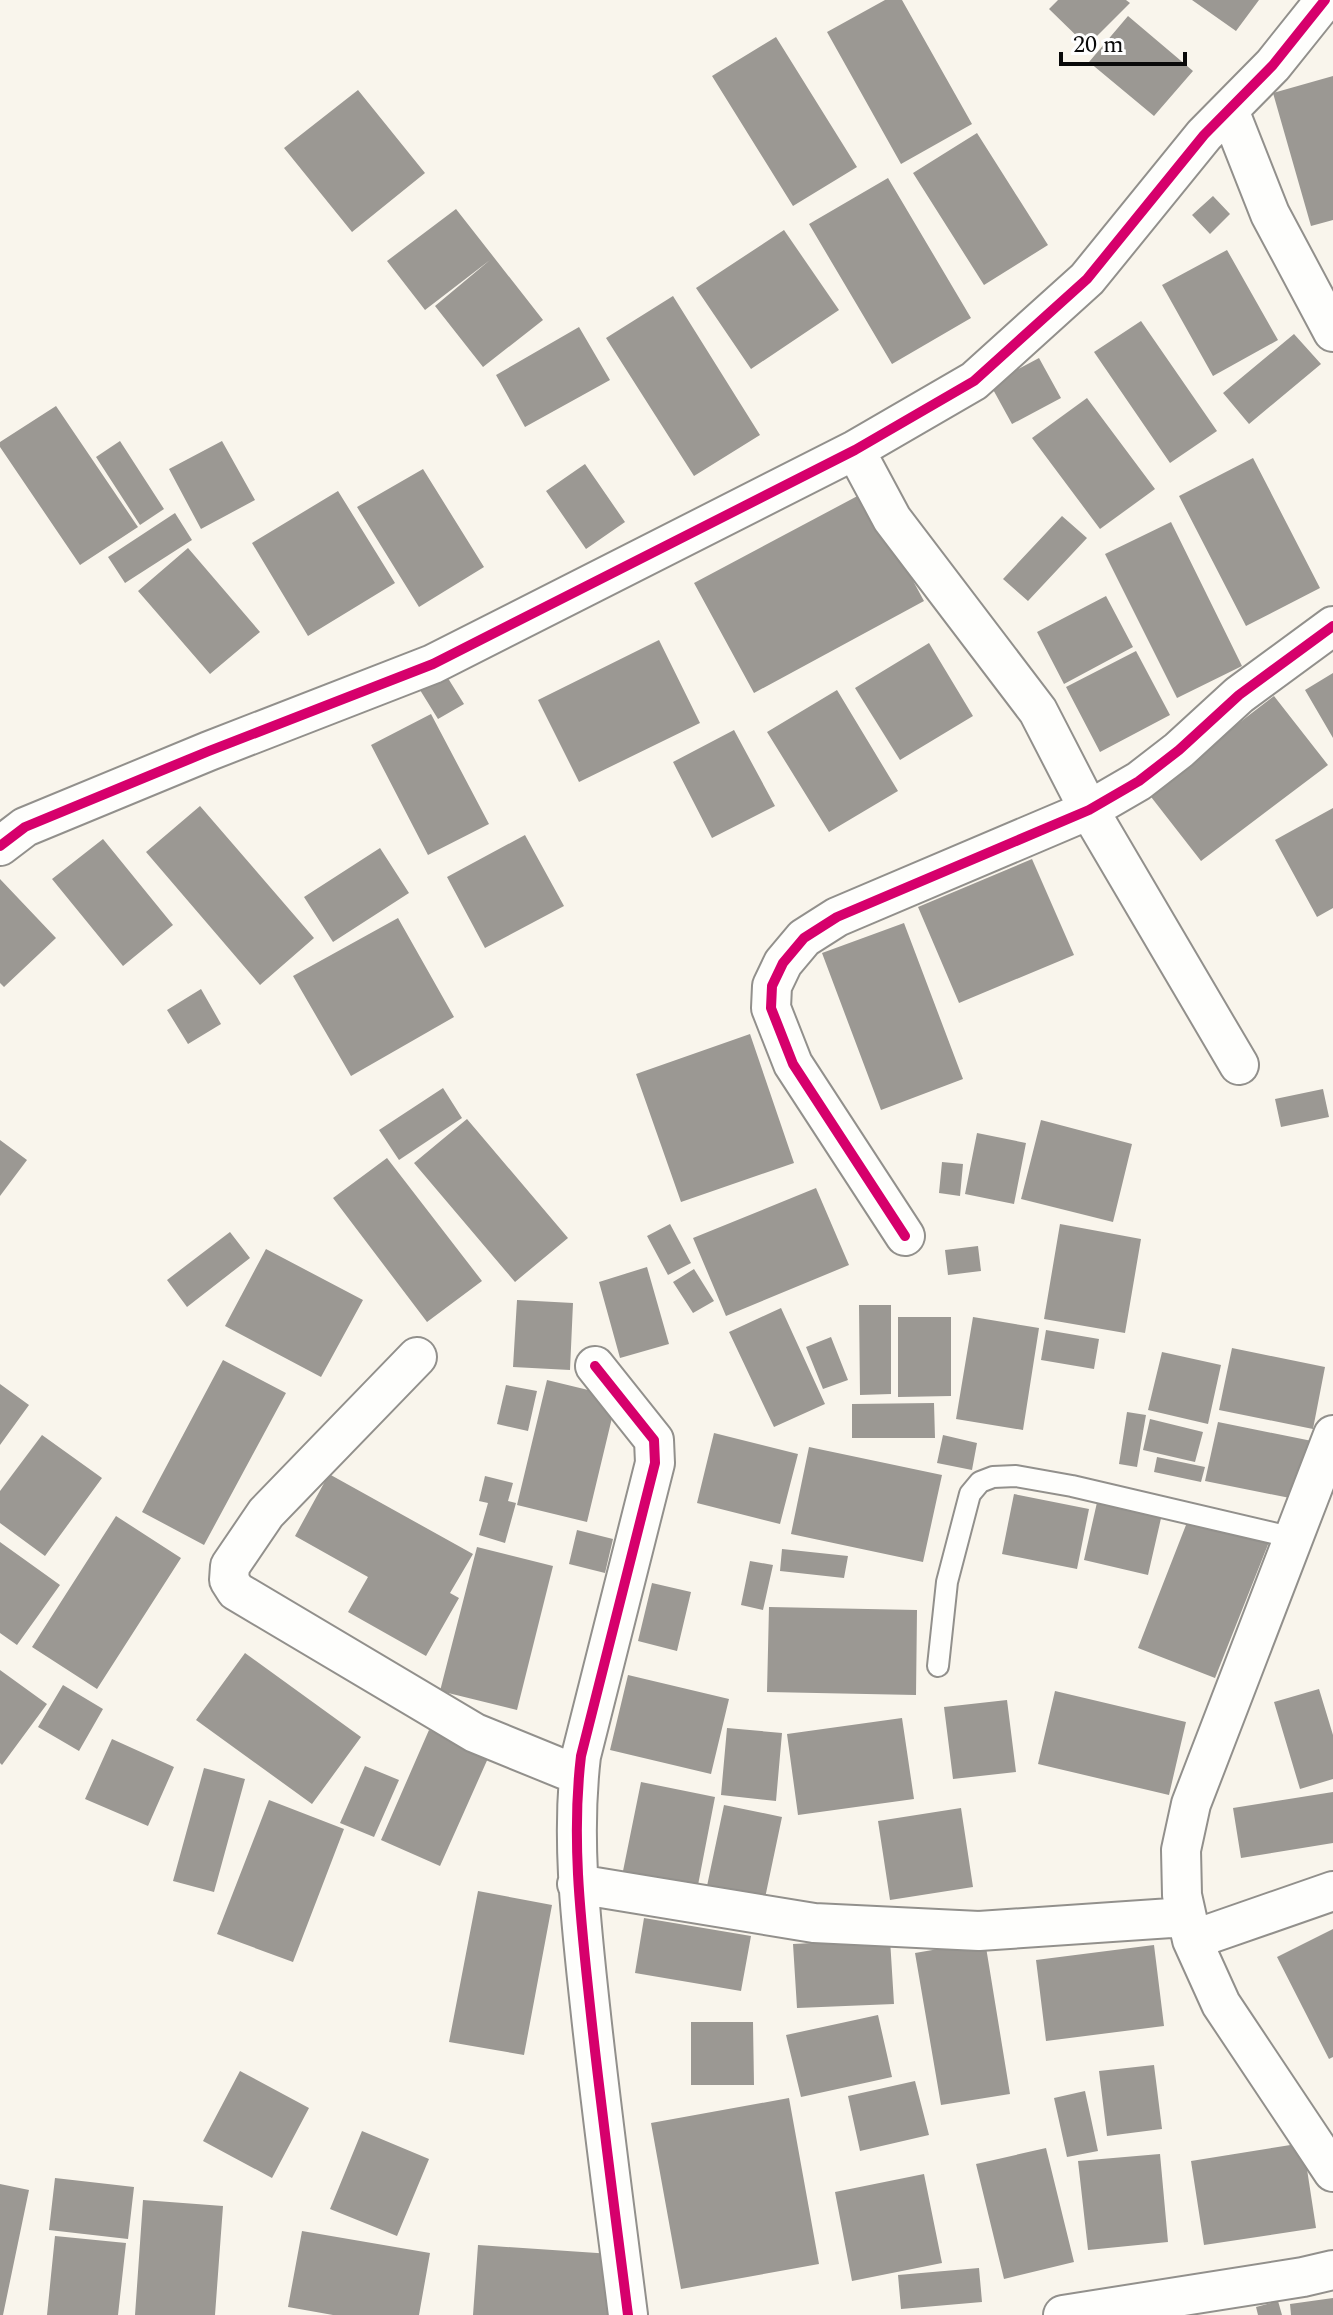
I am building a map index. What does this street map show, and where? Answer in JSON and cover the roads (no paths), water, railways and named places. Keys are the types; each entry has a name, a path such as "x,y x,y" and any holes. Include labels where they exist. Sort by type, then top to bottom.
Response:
{"street":[{"path":"0,846 25,827 433,664 855,450 974,381 1087,279 1204,135 1273,65 1325,0"},
{"path":"1229,110 1270,214 1333,332"},
{"path":"855,450 892,519 1038,711 1089,810 1239,1065"},
{"path":"905,1236 793,1064 771,1008 772,986 783,963 804,938 837,917 1089,810 1149,773 1239,695 1333,626"},
{"path":"417,1357 266,1513 230,1566 229,1580 236,1591 475,1733 578,1775"},
{"path":"595,1366 654,1440 655,1463 581,1756 576,1799 577,1884 601,2112 628,2315"},
{"path":"1333,1435 1191,1804 1181,1850 1182,1895 1189,1929 1221,2004 1333,2172"},
{"path":"577,1884 814,1923 979,1931 1189,1929 1333,1891"},
{"path":"1063,2315 1333,2270"}],"lane":[{"path":"938,1666 947,1582 970,1494 980,1482 993,1477 1016,1476 1072,1486 1294,1538"}]}
